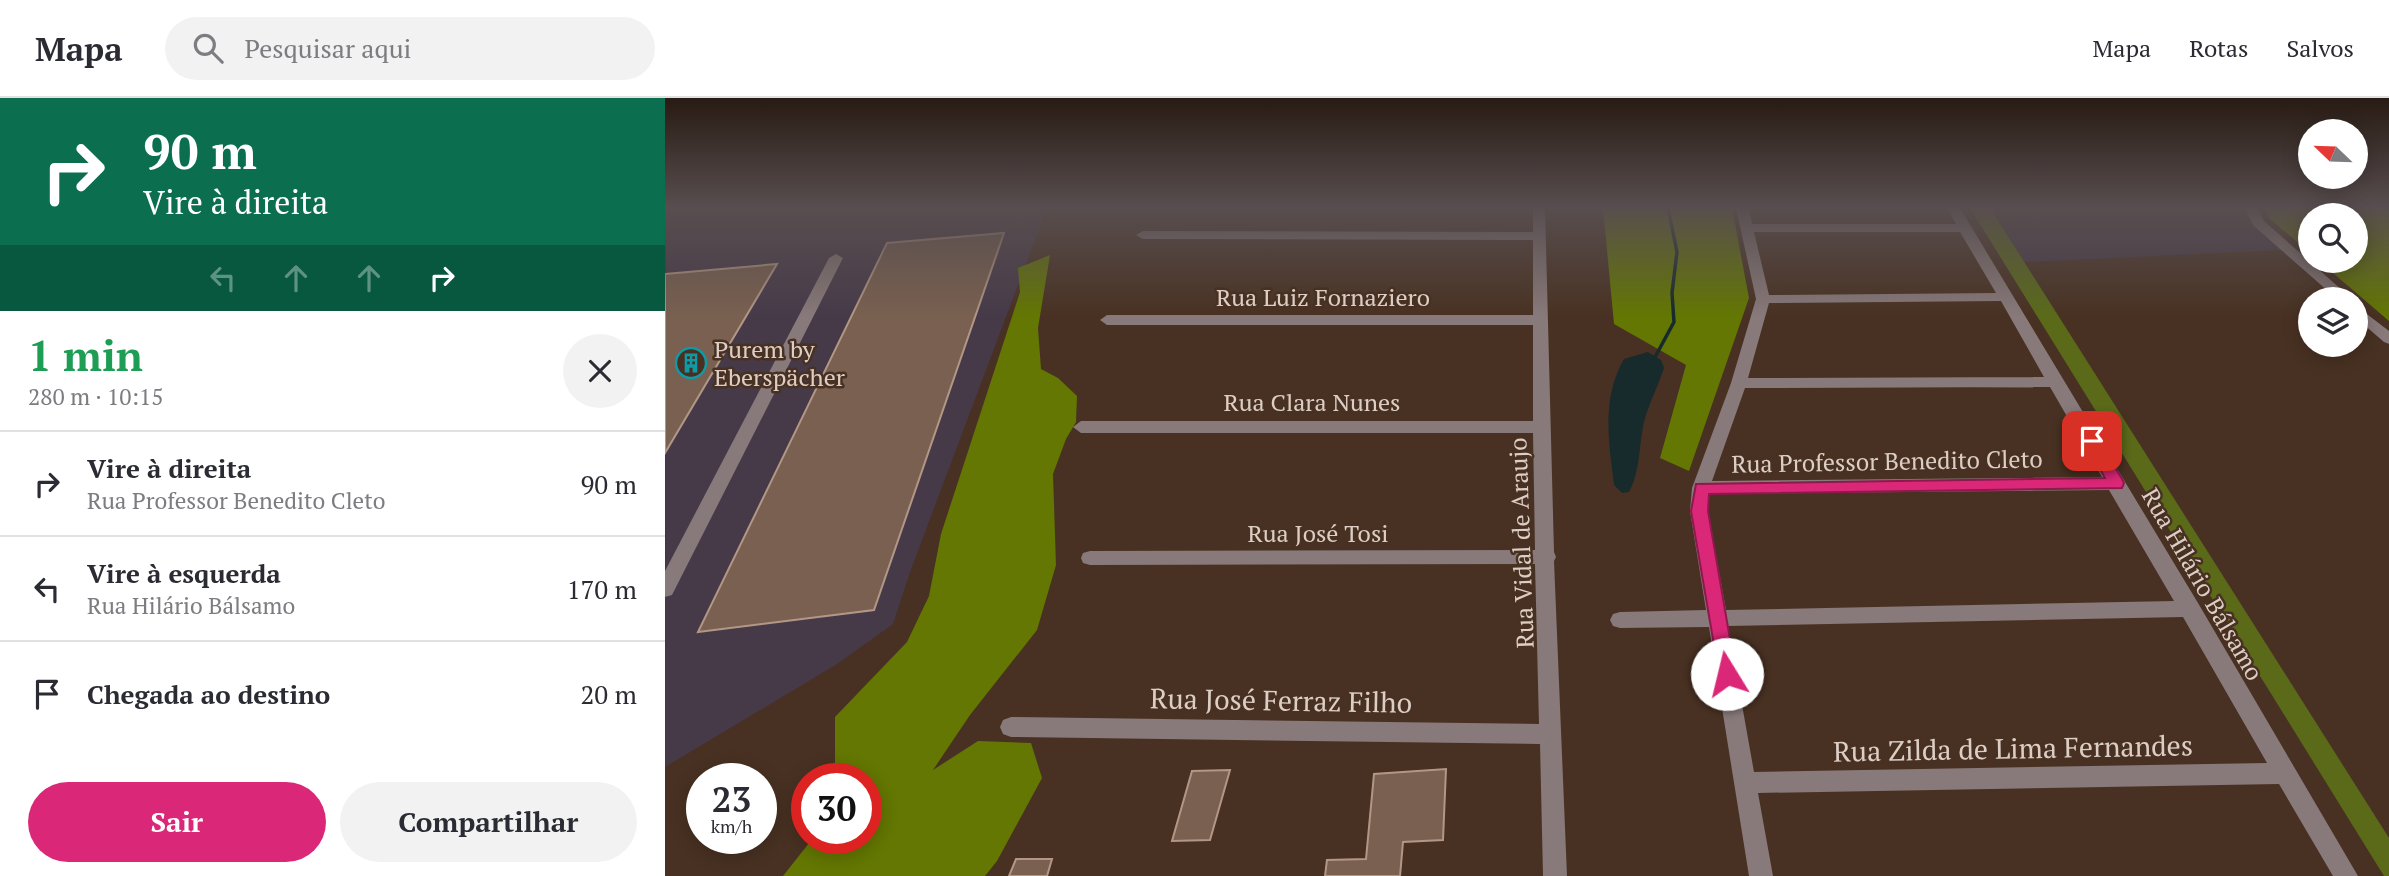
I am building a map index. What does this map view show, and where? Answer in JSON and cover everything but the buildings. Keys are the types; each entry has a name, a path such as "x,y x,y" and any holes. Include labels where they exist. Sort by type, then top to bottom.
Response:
{"street":[{"name":"Rua Vidal de Araujo","path":"1539,244 1555,876"},
{"path":"1751,244 1763,299 1739,383 1701,488 1699,511 1761,876"},
{"name":"Rua Hilário Bálsamo","path":"1974,244 2346,876"},
{"path":"2283,244 2331,287"},
{"path":"665,589 836,258"},
{"path":"1763,299 2006,297"},
{"name":"Rua Luiz Fornaziero","path":"1107,320 1539,320"},
{"path":"2368,320 2389,338"},
{"path":"1739,383 2057,382"},
{"name":"Rua Clara Nunes","path":"1081,427 1542,427"},
{"name":"Rua Professor Benedito Cleto","path":"1701,488 2116,483"},
{"name":"Rua José Tosi","path":"1090,558 1547,557"},
{"path":"1620,620 2191,609"},
{"name":"Rua José Ferraz Filho","path":"1011,727 1551,734"},
{"name":"Rua Zilda de Lima Fernandes","path":"1744,783 2283,773"}],"shaded area":[{"path":"666,244 1033,244 893,624 837,664 665,767"},
{"path":"2013,244 2278,244 2284,250 2024,262"}],"green space":[{"path":"1606,244 1739,244 1749,298 1689,471 1660,458 1686,365 1614,324"},
{"path":"1993,244 2013,244 2389,838 2389,876 2384,876"},
{"path":"2368,244 2389,244 2389,321 2368,303 2368,287 2349,287 2333,273 2368,273"},
{"path":"1050,255 1038,328 1041,369 1058,378 1077,396 1076,422 1066,439 1053,474 1056,565 1037,630 970,715 933,770 978,741 1031,743 1042,778 997,861 985,876 783,876 800,854 882,854 882,763 835,763 835,717 907,642 929,596 941,534 1020,292 1018,268"}],"water":[{"path":"1648,352 1661,360 1664,368 1646,415 1633,483 1629,492 1622,493 1614,485 1609,405 1612,389 1624,359"}],"waterway":[{"path":"1654,359 1674,322 1672,293 1677,252 1675,244"}],"place":[{"name":"Purem by Eberspächer","path":"691,363"}],"route":[{"path":"1727,674 1699,511 1701,488 2116,483 2092,441"}]}
